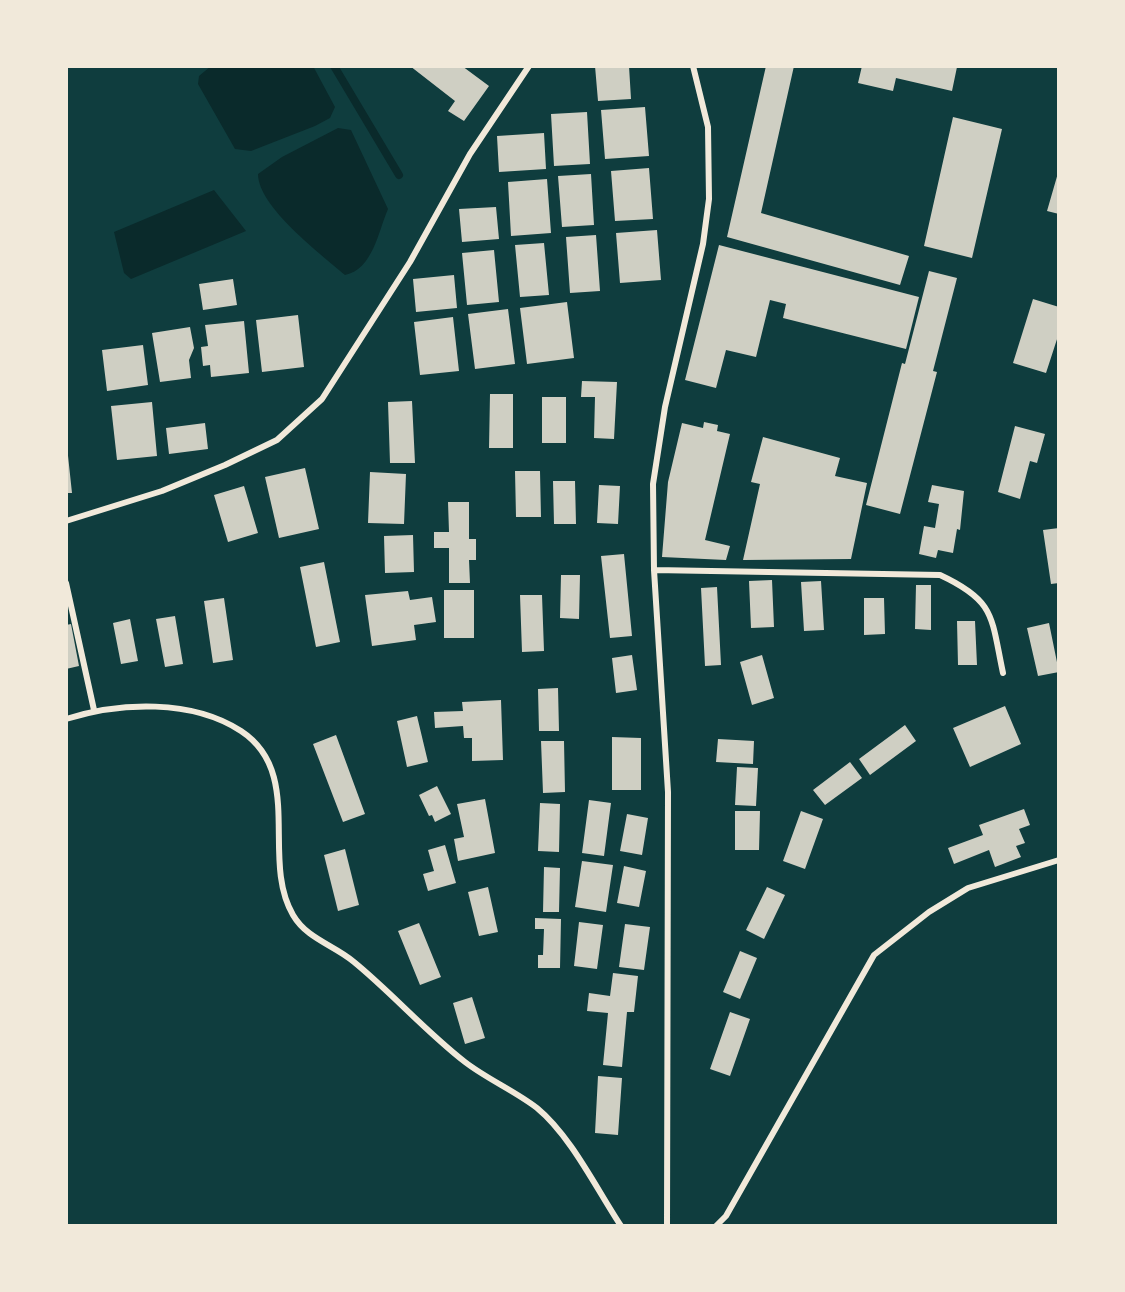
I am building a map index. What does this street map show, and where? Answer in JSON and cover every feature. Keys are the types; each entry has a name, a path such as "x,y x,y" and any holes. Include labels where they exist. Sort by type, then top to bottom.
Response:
{"street":[{"path":"66,521 162,491 225,465 277,440 322,399 410,262 470,154 529,66"},
{"path":"667,1226 668,792 654,570 653,484 665,407 703,244 709,199 708,128 693,66"},
{"path":"654,570 940,574 969,588 990,612 1003,673"},
{"path":"66,584 94,710"},
{"path":"66,719 94,710 155,707 206,714 241,731 264,749 279,805 281,888 294,916 318,941 351,960 464,1062 538,1109 568,1143 621,1226"},
{"path":"716,1226 726,1216 874,955 928,912 968,888 1059,860"}],"water":[{"path":"211,66 313,66 335,107 330,118 315,126 251,151 235,149 198,84 199,76"},
{"path":"338,128 351,130 388,209 368,258 354,271 345,275 307,243 279,215 268,201 258,174 282,157"},
{"path":"214,190 246,231 131,279 124,273 114,232"}],"building":[{"path":"410,66 462,66 489,86 464,121 448,111 455,101"},
{"path":"595,66 629,66 631,99 598,101"},
{"path":"766,66 794,66 761,213 909,256 900,285 727,237"},
{"path":"862,66 957,67 952,91 896,78 893,91 858,83"},
{"path":"645,107 649,156 605,159 601,110"},
{"path":"587,112 590,164 554,166 551,114"},
{"path":"953,117 1002,129 972,258 924,246"},
{"path":"544,133 546,169 499,172 497,136"},
{"path":"649,168 653,219 615,221 611,171"},
{"path":"1059,173 1059,214 1047,211"},
{"path":"591,174 594,225 562,227 558,176"},
{"path":"547,179 551,233 511,236 508,182"},
{"path":"496,207 499,239 462,242 459,209"},
{"path":"657,230 661,280 620,283 616,233"},
{"path":"596,235 600,291 570,293 566,237"},
{"path":"544,243 549,295 520,297 515,245"},
{"path":"719,245 919,297 906,349 783,318 786,304 770,300 756,357 726,350 716,388 685,380"},
{"path":"494,250 499,302 467,305 462,253"},
{"path":"929,271 957,278 933,371 937,372 900,514 866,505 902,363 905,364"},
{"path":"454,275 457,308 416,312 413,279"},
{"path":"233,279 237,305 203,310 199,284"},
{"path":"1033,299 1059,307 1059,333 1046,373 1013,363"},
{"path":"567,302 574,358 527,364 520,308"},
{"path":"508,309 515,364 475,369 468,314"},
{"path":"298,315 304,367 262,372 256,320"},
{"path":"453,317 459,371 420,375 414,322"},
{"path":"244,321 249,373 211,377 210,365 203,366 201,347 208,346 205,325"},
{"path":"190,327 194,348 189,360 191,378 160,382 152,333"},
{"path":"143,345 148,385 107,391 102,350"},
{"path":"582,381 617,382 614,439 594,438 595,397 581,397"},
{"path":"490,394 513,394 513,448 489,448"},
{"path":"542,397 566,397 566,443 542,443"},
{"path":"412,401 415,463 390,463 388,402"},
{"path":"152,402 157,456 117,460 111,406"},
{"path":"704,422 718,425 717,431 730,434 705,540 730,546 726,560 662,557 668,482 682,423 703,428"},
{"path":"205,423 208,449 169,454 166,428"},
{"path":"1015,426 1045,434 1037,463 1030,461 1020,499 998,492"},
{"path":"66,437 72,493 66,493"},
{"path":"763,437 840,458 835,476 867,483 851,559 743,560 760,484 751,482"},
{"path":"305,468 319,529 279,538 265,477"},
{"path":"515,471 540,471 541,517 516,517"},
{"path":"370,472 406,474 404,524 368,523"},
{"path":"553,481 575,481 576,524 554,524"},
{"path":"599,485 620,486 618,524 597,523"},
{"path":"932,485 964,491 960,530 957,529 953,553 938,550 936,558 919,554 924,526 935,528 939,504 928,502"},
{"path":"244,486 258,533 228,542 214,495"},
{"path":"448,502 469,502 469,539 476,539 476,560 469,560 470,583 449,583 449,548 434,548 434,532 449,532"},
{"path":"1059,528 1059,583 1051,584 1043,530"},
{"path":"413,535 414,572 385,573 384,536"},
{"path":"624,554 632,636 610,638 601,556"},
{"path":"324,562 340,642 316,647 300,567"},
{"path":"561,575 580,575 579,619 560,618"},
{"path":"772,580 774,627 751,628 749,581"},
{"path":"821,581 824,630 804,631 801,582"},
{"path":"916,585 931,585 931,630 915,629"},
{"path":"717,587 721,665 705,666 701,588"},
{"path":"444,590 474,590 474,638 444,638"},
{"path":"408,591 410,600 432,597 436,622 414,625 416,640 372,646 365,595"},
{"path":"520,595 542,595 544,651 522,652"},
{"path":"224,598 233,660 213,663 204,601"},
{"path":"864,598 884,598 885,634 864,635"},
{"path":"175,616 183,664 165,667 156,619"},
{"path":"130,619 138,661 121,664 113,623"},
{"path":"957,621 975,621 977,665 958,665"},
{"path":"1049,623 1059,672 1038,676 1027,628"},
{"path":"71,624 79,666 66,669 66,625"},
{"path":"632,655 637,690 616,693 612,658"},
{"path":"762,655 774,698 752,705 740,662"},
{"path":"558,688 559,731 539,731 538,689"},
{"path":"501,700 503,760 472,761 472,738 464,738 463,726 435,728 434,712 463,711 462,702"},
{"path":"1005,706 1021,744 970,767 953,728"},
{"path":"417,716 428,762 407,767 397,721"},
{"path":"905,725 916,741 870,775 859,759"},
{"path":"336,735 365,814 343,822 313,744"},
{"path":"612,737 641,738 641,790 612,790"},
{"path":"718,739 754,741 753,764 716,762"},
{"path":"541,741 564,741 565,792 543,793"},
{"path":"850,762 862,778 825,805 813,790"},
{"path":"737,767 758,768 756,806 735,805"},
{"path":"437,786 451,814 435,822 432,815 429,816 419,795"},
{"path":"485,799 495,853 458,861 454,839 464,837 457,804"},
{"path":"589,800 611,803 604,856 582,853"},
{"path":"540,803 560,804 559,852 538,851"},
{"path":"1024,809 1030,825 1019,829 1025,843 1016,846 1021,857 995,867 989,850 954,864 948,848 983,835 979,825"},
{"path":"735,811 760,811 759,850 735,850"},
{"path":"801,811 823,819 805,869 783,861"},
{"path":"627,814 648,818 642,855 620,851"},
{"path":"445,845 456,883 428,891 423,874 434,871 428,850"},
{"path":"345,849 359,905 338,911 324,855"},
{"path":"582,861 613,865 606,912 575,907"},
{"path":"624,866 646,871 639,907 617,903"},
{"path":"544,867 560,868 559,912 543,912"},
{"path":"488,887 498,932 479,936 468,892"},
{"path":"767,887 785,895 764,939 746,930"},
{"path":"535,918 561,919 560,968 538,968 538,955 543,955 544,929 535,929"},
{"path":"579,922 603,925 597,969 574,966"},
{"path":"419,923 441,977 420,985 398,931"},
{"path":"625,924 650,927 644,970 619,967"},
{"path":"740,951 757,958 740,999 723,992"},
{"path":"613,973 638,976 634,1012 627,1012 622,1067 603,1065 608,1013 587,1011 589,993 610,996"},
{"path":"472,997 485,1038 465,1044 453,1003"},
{"path":"730,1012 750,1019 730,1076 710,1069"},
{"path":"598,1076 622,1078 618,1135 595,1133"}],"waterway":[{"path":"334,66 399,175"}]}
